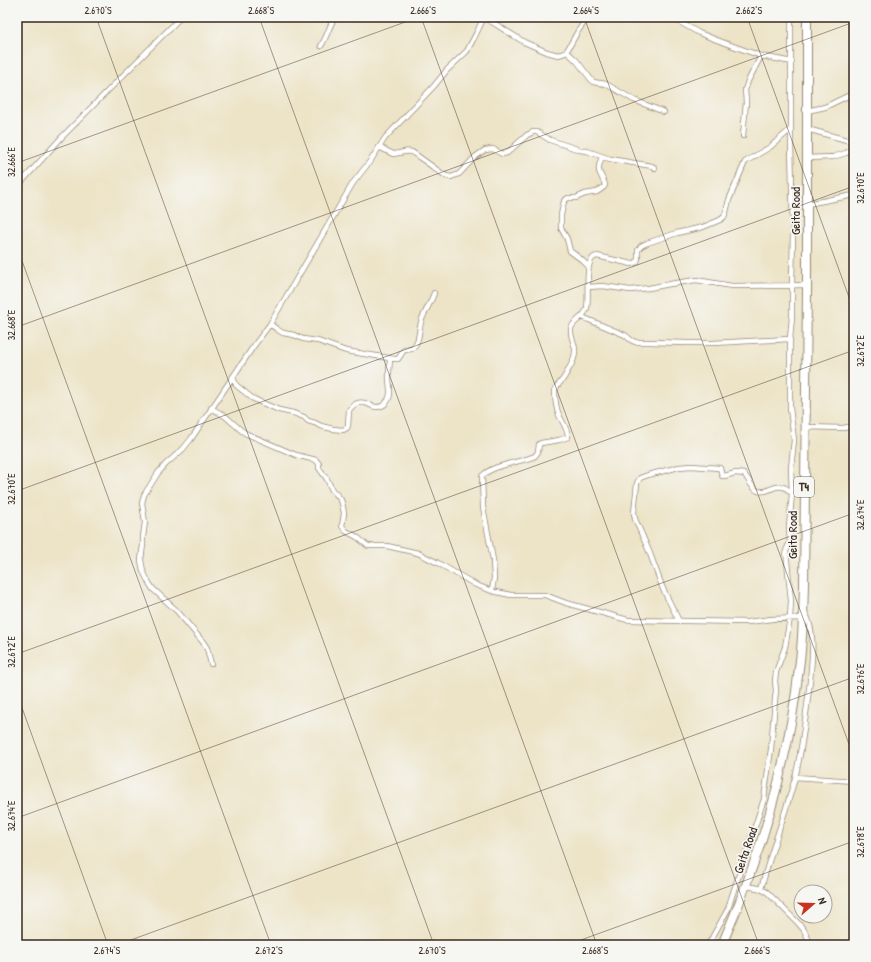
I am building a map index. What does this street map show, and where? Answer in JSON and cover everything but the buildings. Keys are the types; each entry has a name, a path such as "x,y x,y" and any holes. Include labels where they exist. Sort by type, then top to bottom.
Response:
{"highway":[{"name":"Geita Road","path":"722,945 764,834 776,789 795,703 800,666 803,618 807,285 807,17"}],"street":[{"path":"17,187 61,138 181,17"},
{"path":"321,46 335,17"},
{"path":"211,664 203,642 177,612 153,589 143,571 141,560 145,522 142,503 144,495 158,473 186,446 270,324 353,183 369,163 385,138 447,70 467,51 484,17 524,42 540,50 562,55 588,17"},
{"path":"671,17 709,37 761,56 792,62"},
{"path":"708,945 728,909 764,799 771,749 775,700 775,677 785,647 790,618 791,600 786,551 790,542 789,527 794,440 790,408 793,232 791,129 792,17"},
{"path":"566,51 576,60 593,82 606,84 634,100 664,112"},
{"path":"743,136 746,102 745,90 748,80 761,56"},
{"path":"807,112 825,107 854,93"},
{"path":"807,128 854,142"},
{"path":"492,591 494,578 493,560 483,506 482,476 487,472 508,464 535,456 538,452 539,444 541,443 568,438 568,433 558,413 555,391 557,385 564,379 575,353 571,334 572,327 582,317 587,307 590,260 597,256 632,264 637,262 638,250 641,246 647,243 677,233 703,227 720,220 724,217 728,200 737,182 743,164 770,147 791,129"},
{"path":"379,147 393,154 408,151 412,152 446,176 451,177 459,174 475,157 485,150 493,149 502,154 507,153 527,135 537,132 550,140 602,157 652,166 655,168"},
{"path":"807,158 833,158 846,154 854,149"},
{"path":"589,267 570,251 566,236 561,228 561,215 564,201 568,198 576,198 585,194 596,192 604,187 604,181 598,168 602,157"},
{"path":"807,204 854,195"},
{"path":"588,287 602,286 630,290 696,280 732,286 807,285"},
{"path":"270,324 283,333 294,335 303,339 318,341 346,351 399,358 404,350 414,348 419,340 422,319 434,293"},
{"path":"582,317 625,335 635,342 713,343 790,339"},
{"path":"233,377 236,385 252,398 260,402 279,410 304,417 308,421 321,426 343,430 348,426 348,410 356,404 364,402 372,406 381,407 387,402 390,395 390,358"},
{"path":"211,408 225,416 247,434 296,455 316,460 332,490 341,500 344,514 342,522 344,528 366,545 387,546 418,553 476,585 492,591 511,595 544,595 566,603 628,620 748,622 772,619 803,618"},
{"path":"805,427 843,428 854,426"},
{"path":"679,621 664,590 635,519 636,486 638,480 644,476 683,466 711,467 720,468 722,476 736,473 744,474 758,491 777,486 786,488 792,494"},
{"path":"761,889 770,855 795,777 804,731 812,639 810,622 803,609"},
{"path":"795,777 854,782"},
{"path":"745,886 761,889 767,892 804,930 811,945"}]}
